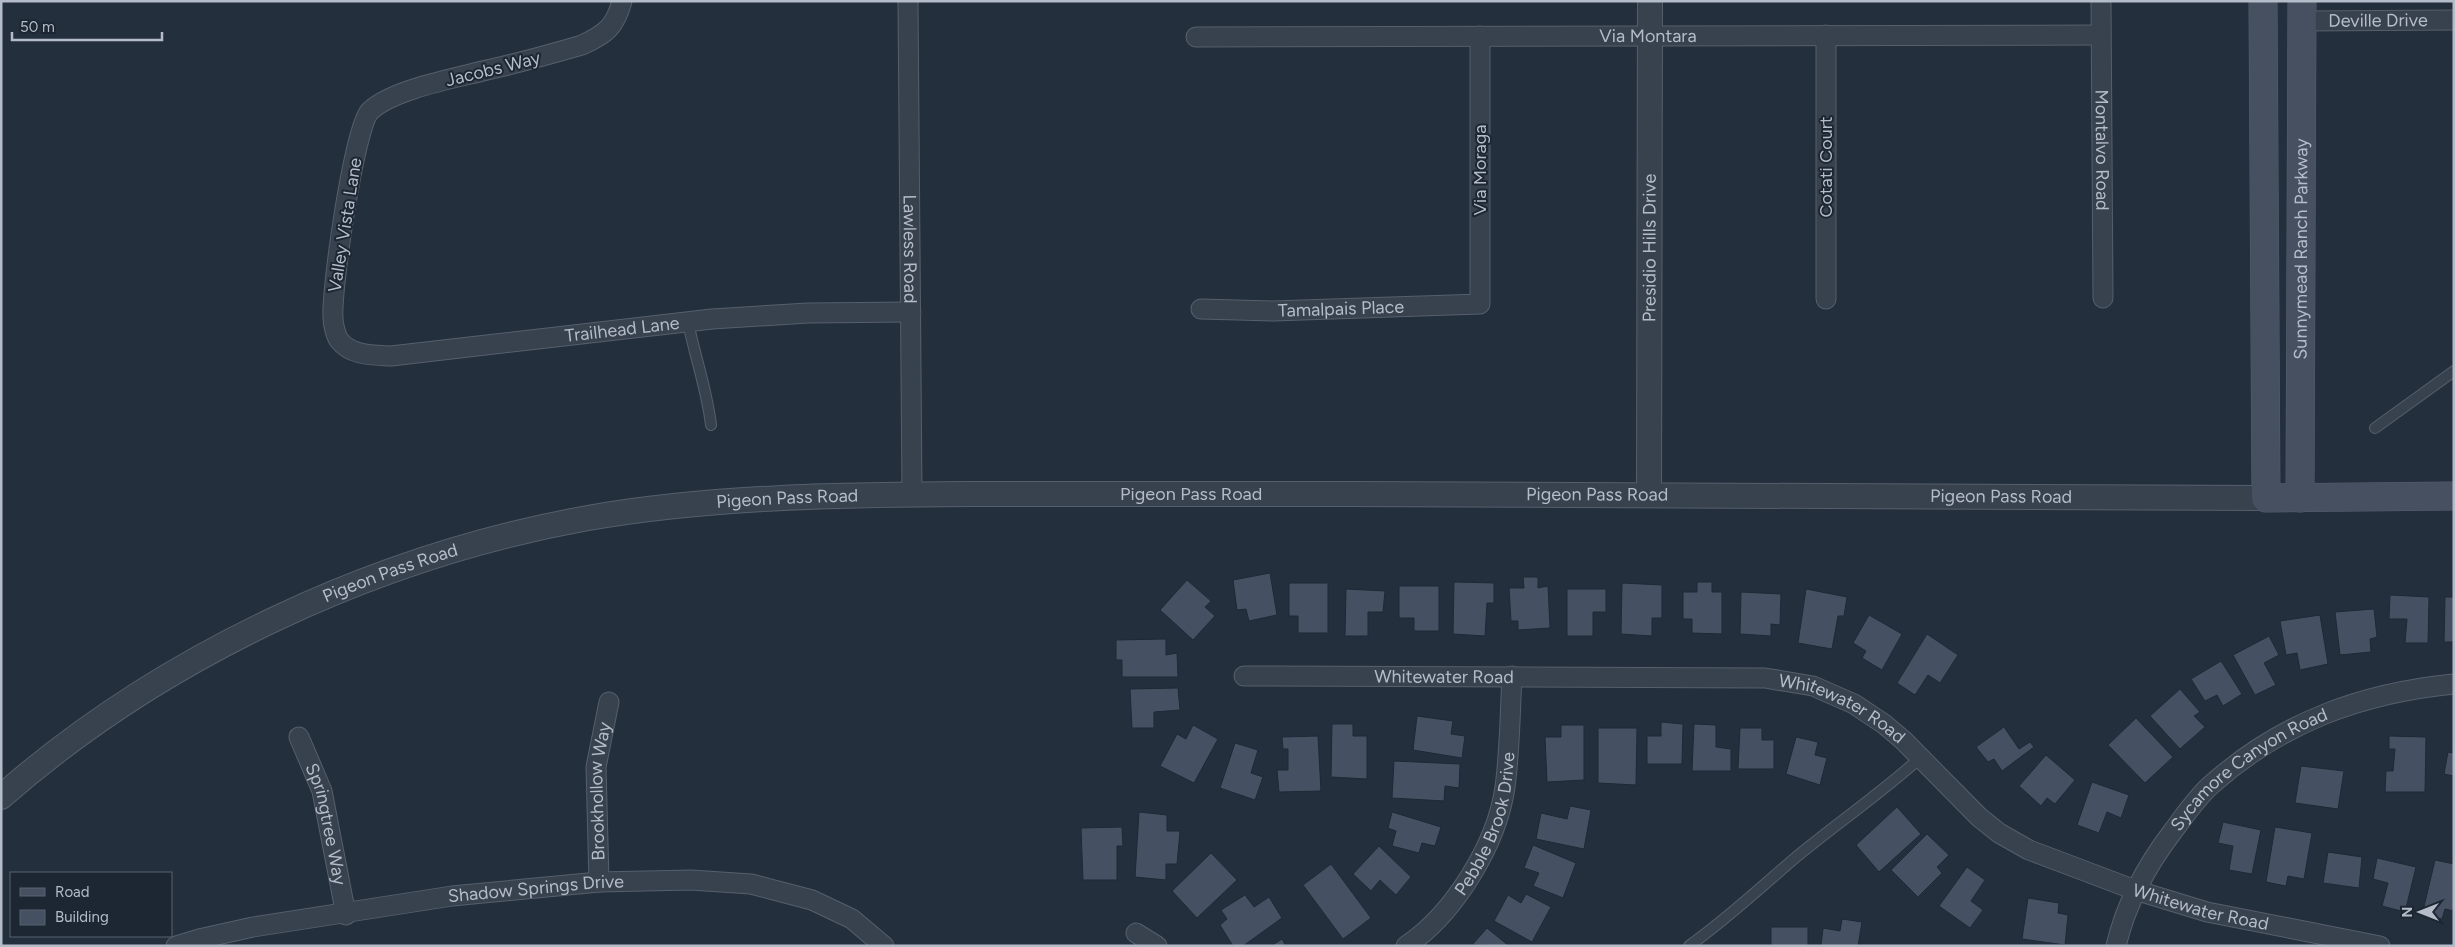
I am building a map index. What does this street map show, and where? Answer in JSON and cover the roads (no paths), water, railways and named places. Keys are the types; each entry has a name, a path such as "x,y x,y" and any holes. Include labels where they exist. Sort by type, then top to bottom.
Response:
{"main road":[{"name":"Sunnymead Ranch Parkway","path":"2263,1 2266,498"},
{"path":"2282,1 2284,11 2302,11"},
{"name":"Sunnymead Ranch Parkway","path":"2300,498 2302,11"},
{"name":"Pigeon Pass Road","path":"2266,498 2454,496"}],"street":[{"name":"Jacobs Way","path":"369,112 385,100 432,84 582,45 599,37 615,24 622,1"},
{"name":"Lawless Road","path":"908,1 912,494"},
{"name":"Presidio Hills Drive","path":"1649,494 1650,1"},
{"name":"Montalvo Road","path":"2101,1 2103,298"},
{"name":"Deville Drive","path":"2302,11 2454,20"},
{"name":"Cotati Court","path":"1826,35 1826,299"},
{"name":"Via Montara","path":"1196,37 2101,35"},
{"name":"Via Moraga","path":"1480,36 1480,304"},
{"name":"Valley Vista Lane","path":"338,340 332,320 336,272 353,168 361,133 369,112"},
{"name":"Tamalpais Place","path":"1201,310 1273,311 1480,304"},
{"name":"Trailhead Lane","path":"338,340 353,352 391,356 688,322 808,313 911,312"},
{"name":"Pigeon Pass Road","path":"1,797 47,757 141,693 219,649 312,602 389,572 522,531 659,508 769,498 912,494 1649,494 2266,498"},
{"name":"Whitewater Road","path":"1244,676 1765,678 1785,681 1832,693 1854,704 1884,724 1962,801 2000,833 2028,850 2061,864 2135,890 2207,912 2380,946"},
{"name":"Pebble Brook Drive","path":"1406,946 1417,939 1453,903 1480,859 1499,815 1508,759 1512,676"},
{"name":"Sycamore Canyon Road","path":"2116,946 2135,890 2160,848 2186,813 2211,785 2251,753 2298,724 2330,710 2377,696 2454,684"},
{"name":"Brookhollow Way","path":"599,882 596,767 609,702"},
{"name":"Springtree Way","path":"300,737 322,791 346,915"},
{"name":"Shadow Springs Drive","path":"176,946 199,939 253,928 346,915 452,896 599,882 690,880 751,884 783,890 812,900 852,918 884,946"},
{"path":"1136,933 1156,946"}],"lane":[{"path":"688,322 695,357 706,392 711,425"},
{"path":"2375,428 2454,371"},
{"path":"1689,946 1719,925 1795,858 1896,780 1920,758"}]}
